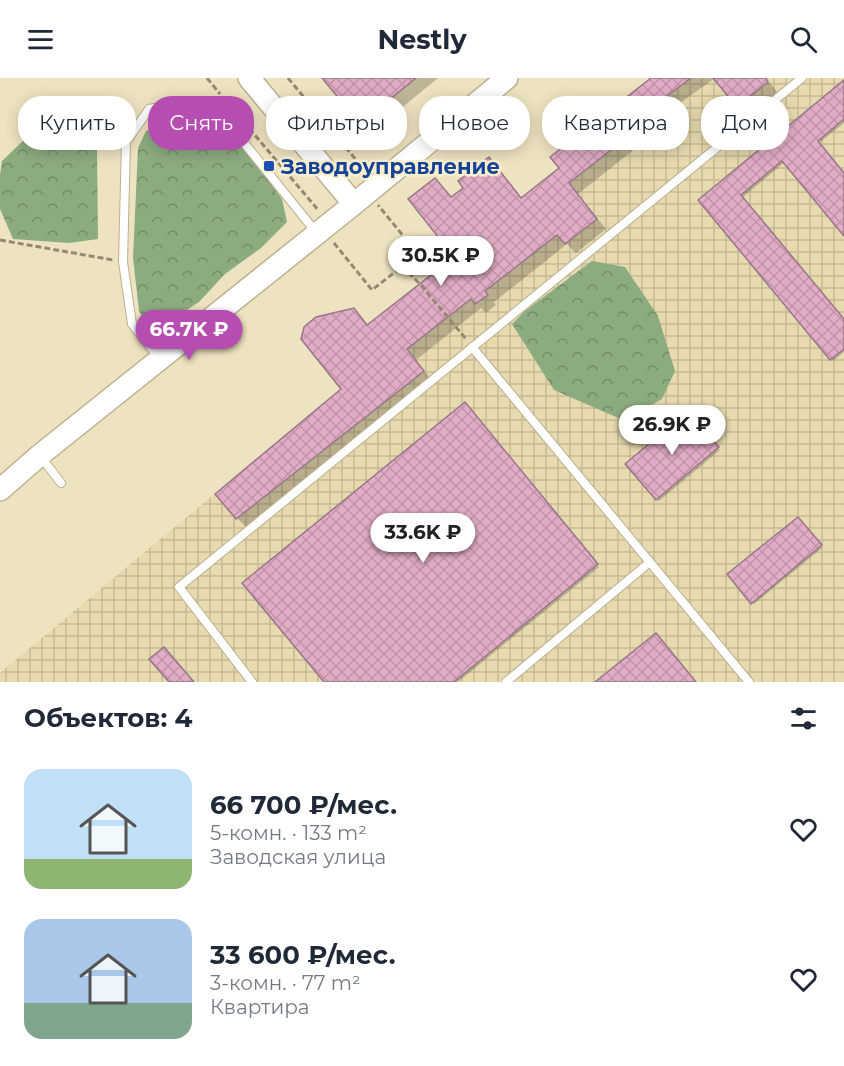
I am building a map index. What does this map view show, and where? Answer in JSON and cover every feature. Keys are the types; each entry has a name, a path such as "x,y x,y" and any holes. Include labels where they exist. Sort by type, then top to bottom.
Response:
{"main road":[{"path":"249,78 354,204"},
{"path":"0,490 40,455 160,360 326,232 354,204 377,194 507,78"}],"lane":[{"path":"252,682 179,587 802,78"},
{"path":"160,360 132,324 123,262 126,142 149,109 190,101 212,103 326,232"},
{"path":"472,347 749,682"},
{"path":"40,455 61,483"},
{"path":"506,682 650,562"}],"path":[{"path":"207,78 222,96"},
{"path":"254,137 372,290 417,254 377,194 288,78"},
{"path":"0,240 123,262"},
{"path":"402,266 420,284 472,347"}],"shaded area":[{"path":"651,78 844,78 844,682 0,682 0,673 340,389 301,339 304,327 316,317 354,308 368,325 454,257 408,199 435,178 451,197 463,188 458,181 489,157 521,198 559,168 550,157 559,150 689,150 689,96 628,96"}],"green space":[{"path":"148,130 148,150 244,150 282,199 287,222 261,248 225,274 199,302 159,328 145,322 139,311 133,258 138,148"},
{"path":"18,146 18,150 97,150 98,239 69,243 13,239 0,209 2,161"},
{"path":"592,261 625,267 658,316 675,371 662,399 623,420 554,390 512,324 525,311"}],"building":[{"path":"322,78 416,78 394,96 337,96"},
{"path":"651,78 691,78 667,96 628,96"},
{"path":"713,78 766,78 768,82 751,96 728,96"},
{"path":"844,80 844,119 818,141 844,173 844,236 782,161 741,195 844,319 844,349 830,360 698,200 759,150 789,150 789,125"},
{"path":"559,150 611,150 569,183 597,219 565,244 557,235 485,291 488,295 475,304 471,299 407,349 424,371 236,519 215,494 341,389 301,339 304,327 316,317 354,308 367,325 454,257 408,199 435,178 451,197 463,188 458,181 489,157 521,198 559,168 550,157"},
{"path":"465,402 598,564 454,682 324,682 242,583"},
{"path":"688,411 719,447 656,500 625,464"},
{"path":"798,517 822,545 751,604 727,574"},
{"path":"656,633 696,682 595,682"},
{"path":"164,647 194,682 169,682 149,659"}],"place":[{"name":"Заводоуправление","path":"269,166"}]}
